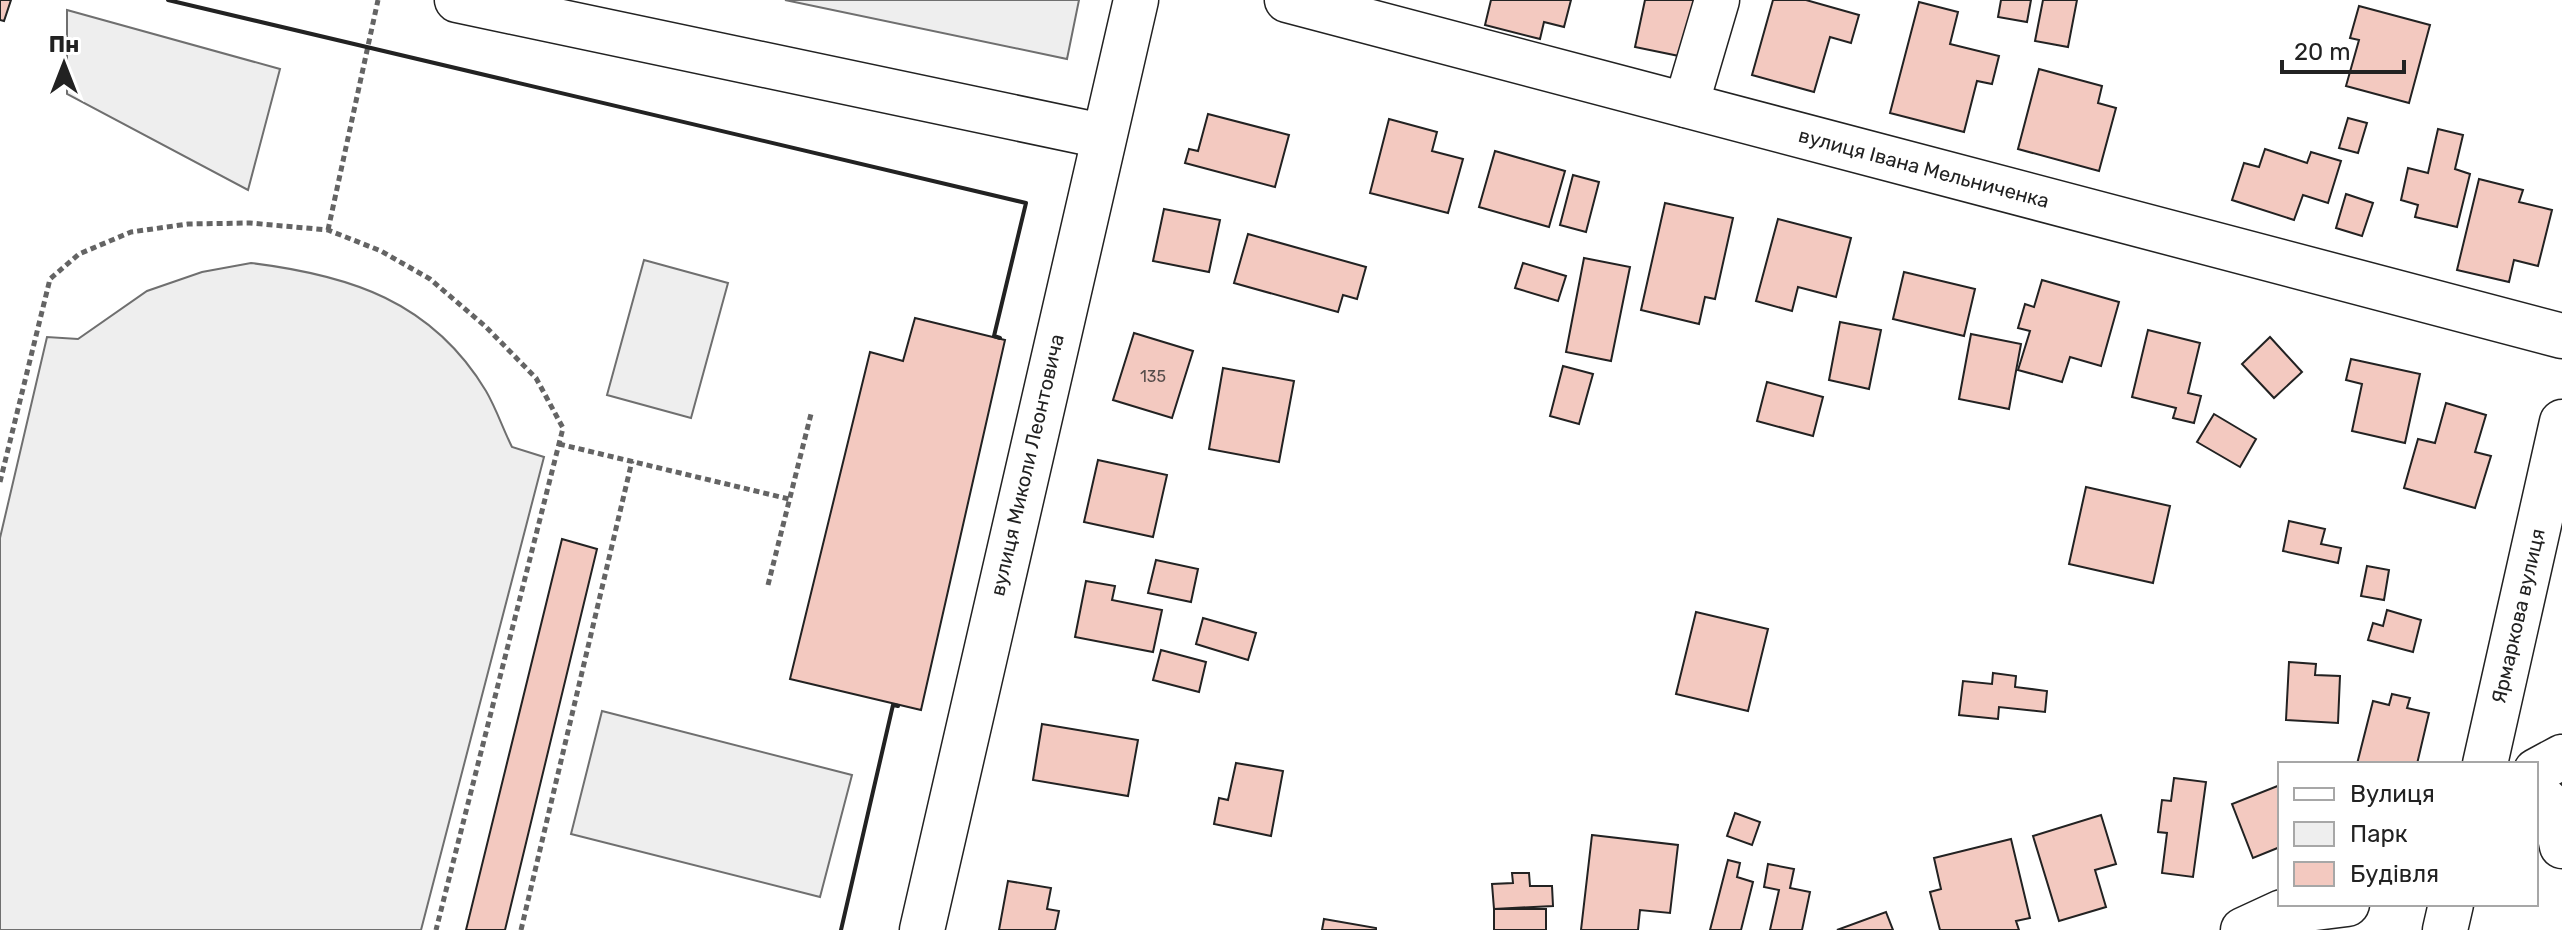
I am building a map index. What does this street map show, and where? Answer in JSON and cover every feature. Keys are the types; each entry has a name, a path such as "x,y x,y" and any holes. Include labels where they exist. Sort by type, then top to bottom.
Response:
{"street":[{"path":"457,0 1102,136"},
{"name":"вулиця Миколи Леонтовича","path":"922,930 1102,136 1136,0"},
{"name":"вулиця Івана Мельниченка","path":"1287,0 2562,336"},
{"path":"1686,105 1717,0"},
{"name":"Ярмаркова вулиця","path":"2485,762 2562,422"},
{"path":"2538,770 2562,757"},
{"path":"2538,794 2554,809 2562,846"},
{"path":"2243,930 2282,912 2331,906"},
{"path":"2445,930 2451,906"}],"path":[{"path":"328,230 378,0"},
{"path":"0,482 50,279 79,254 131,232 188,224 250,223 328,230 381,251 430,279 485,326 536,378 563,428 436,930"},
{"path":"768,585 811,414"},
{"path":"559,444 789,499"},
{"path":"521,930 632,461"}],"green space":[{"path":"785,0 1079,0 1067,59"},
{"path":"67,10 280,69 248,190 67,94"},
{"path":"644,260 728,283 691,418 607,395"},
{"path":"251,263 321,275 354,285 414,314 464,360 490,398 512,447 544,457 421,930 0,930 0,538 47,337 78,339 147,291 202,272"},
{"path":"602,711 852,775 820,897 571,834"}],"building":[{"path":"0,0 11,0 4,21 0,20"},
{"path":"1491,0 1571,0 1564,27 1544,22 1540,39 1485,25"},
{"path":"1645,0 1711,0 1684,57 1635,47"},
{"path":"1773,0 1806,0 1859,15 1851,43 1830,37 1814,92 1752,75"},
{"path":"2001,0 2031,0 2027,22 1998,17"},
{"path":"2043,0 2077,0 2068,47 2035,41"},
{"path":"1919,2 1958,12 1950,44 1999,56 1992,84 1977,81 1964,132 1890,113"},
{"path":"2359,6 2430,25 2409,103 2346,86 2359,40 2350,38"},
{"path":"2039,69 2102,86 2098,103 2116,108 2099,171 2018,149"},
{"path":"1208,114 1289,135 1275,187 1185,163 1189,149 1198,151"},
{"path":"2348,118 2367,123 2358,153 2339,148"},
{"path":"1389,119 1437,132 1432,151 1463,159 1448,213 1370,193"},
{"path":"2438,129 2463,135 2455,169 2470,174 2457,227 2415,217 2418,205 2401,200 2408,168 2428,173"},
{"path":"2265,149 2307,163 2311,152 2341,161 2328,203 2303,195 2294,220 2232,200 2244,163 2259,167"},
{"path":"1495,151 1565,171 1549,227 1479,207"},
{"path":"1573,175 1599,182 1586,232 1560,225"},
{"path":"2479,179 2523,190 2519,202 2552,210 2538,266 2514,260 2509,282 2457,270"},
{"path":"2346,194 2373,203 2362,236 2336,228"},
{"path":"1665,203 1733,218 1715,299 1705,297 1699,324 1641,310"},
{"path":"1164,209 1220,220 1209,272 1153,261"},
{"path":"1778,219 1851,238 1836,297 1798,287 1792,311 1756,301"},
{"path":"1248,234 1366,267 1357,299 1343,295 1338,312 1234,283"},
{"path":"1584,258 1630,267 1611,361 1566,352"},
{"path":"1523,263 1566,276 1558,301 1515,288"},
{"path":"1904,272 1975,289 1964,336 1893,319"},
{"path":"2042,280 2119,302 2101,366 2070,357 2062,382 2018,370 2030,331 2018,328 2025,304 2034,307"},
{"path":"915,318 1005,340 921,710 790,679 870,352 903,361"},
{"path":"1840,322 1881,330 1869,389 1829,380"},
{"path":"2148,330 2200,343 2188,393 2201,396 2194,423 2173,418 2176,408 2132,397"},
{"path":"1134,333 1193,351 1172,418 1113,400"},
{"path":"1971,334 2021,344 2009,409 1959,399"},
{"path":"2270,337 2302,372 2274,398 2242,364"},
{"path":"2351,359 2420,374 2405,443 2352,431 2362,384 2346,380"},
{"path":"1563,366 1593,374 1579,424 1550,416"},
{"path":"1223,368 1294,381 1279,462 1209,449"},
{"path":"1767,382 1823,397 1813,436 1757,421"},
{"path":"2446,403 2486,415 2475,452 2491,456 2475,508 2404,488 2418,439 2435,443"},
{"path":"2214,414 2256,439 2240,467 2197,442"},
{"path":"1098,460 1167,475 1153,537 1084,522"},
{"path":"2086,487 2170,506 2153,583 2069,564"},
{"path":"2289,521 2325,529 2321,544 2341,548 2338,563 2283,551"},
{"path":"562,539 597,549 505,930 466,930"},
{"path":"1156,560 1198,569 1191,602 1148,593"},
{"path":"2367,566 2389,570 2384,600 2361,596"},
{"path":"1086,581 1115,586 1112,600 1162,610 1153,652 1075,637"},
{"path":"2387,610 2421,620 2413,652 2368,640 2373,623 2383,626"},
{"path":"1696,612 1768,629 1748,711 1676,694"},
{"path":"1203,618 1256,633 1248,660 1196,644"},
{"path":"1161,650 1206,662 1199,692 1153,680"},
{"path":"2289,662 2316,664 2315,675 2340,676 2338,723 2286,720"},
{"path":"1993,673 2016,676 2015,687 2047,691 2045,712 1999,707 1998,719 1959,715 1963,681 1992,684"},
{"path":"2392,694 2410,698 2407,708 2429,713 2417,762 2358,762 2373,701 2389,705"},
{"path":"1042,724 1138,740 1128,796 1033,780"},
{"path":"1236,763 1283,771 1271,836 1214,824 1219,798 1228,800"},
{"path":"2174,778 2206,782 2193,877 2162,873 2167,833 2158,832 2162,800 2171,801"},
{"path":"2278,786 2278,848 2253,858 2232,804"},
{"path":"1735,813 1760,822 1752,845 1727,836"},
{"path":"2101,815 2116,864 2095,870 2106,907 2059,921 2033,836"},
{"path":"1592,835 1678,845 1670,913 1640,910 1638,930 1581,930"},
{"path":"2011,839 2030,918 2016,921 2019,930 1940,930 1930,892 1941,889 1934,858"},
{"path":"1728,860 1740,863 1737,877 1753,882 1741,930 1710,930"},
{"path":"1768,864 1794,869 1790,888 1810,892 1802,930 1770,930 1779,890 1764,887"},
{"path":"1512,873 1529,873 1530,886 1552,886 1553,906 1494,909 1492,884 1513,883"},
{"path":"1008,881 1051,888 1047,909 1059,911 1055,930 999,930"},
{"path":"1494,909 1546,909 1546,930 1494,930"},
{"path":"1886,912 1893,930 1837,930"},
{"path":"1324,919 1376,928 1376,930 1322,930"}],"wall":[{"path":"168,0 1026,203 994,336 1000,338"},
{"path":"841,930 893,705 898,706"}]}
